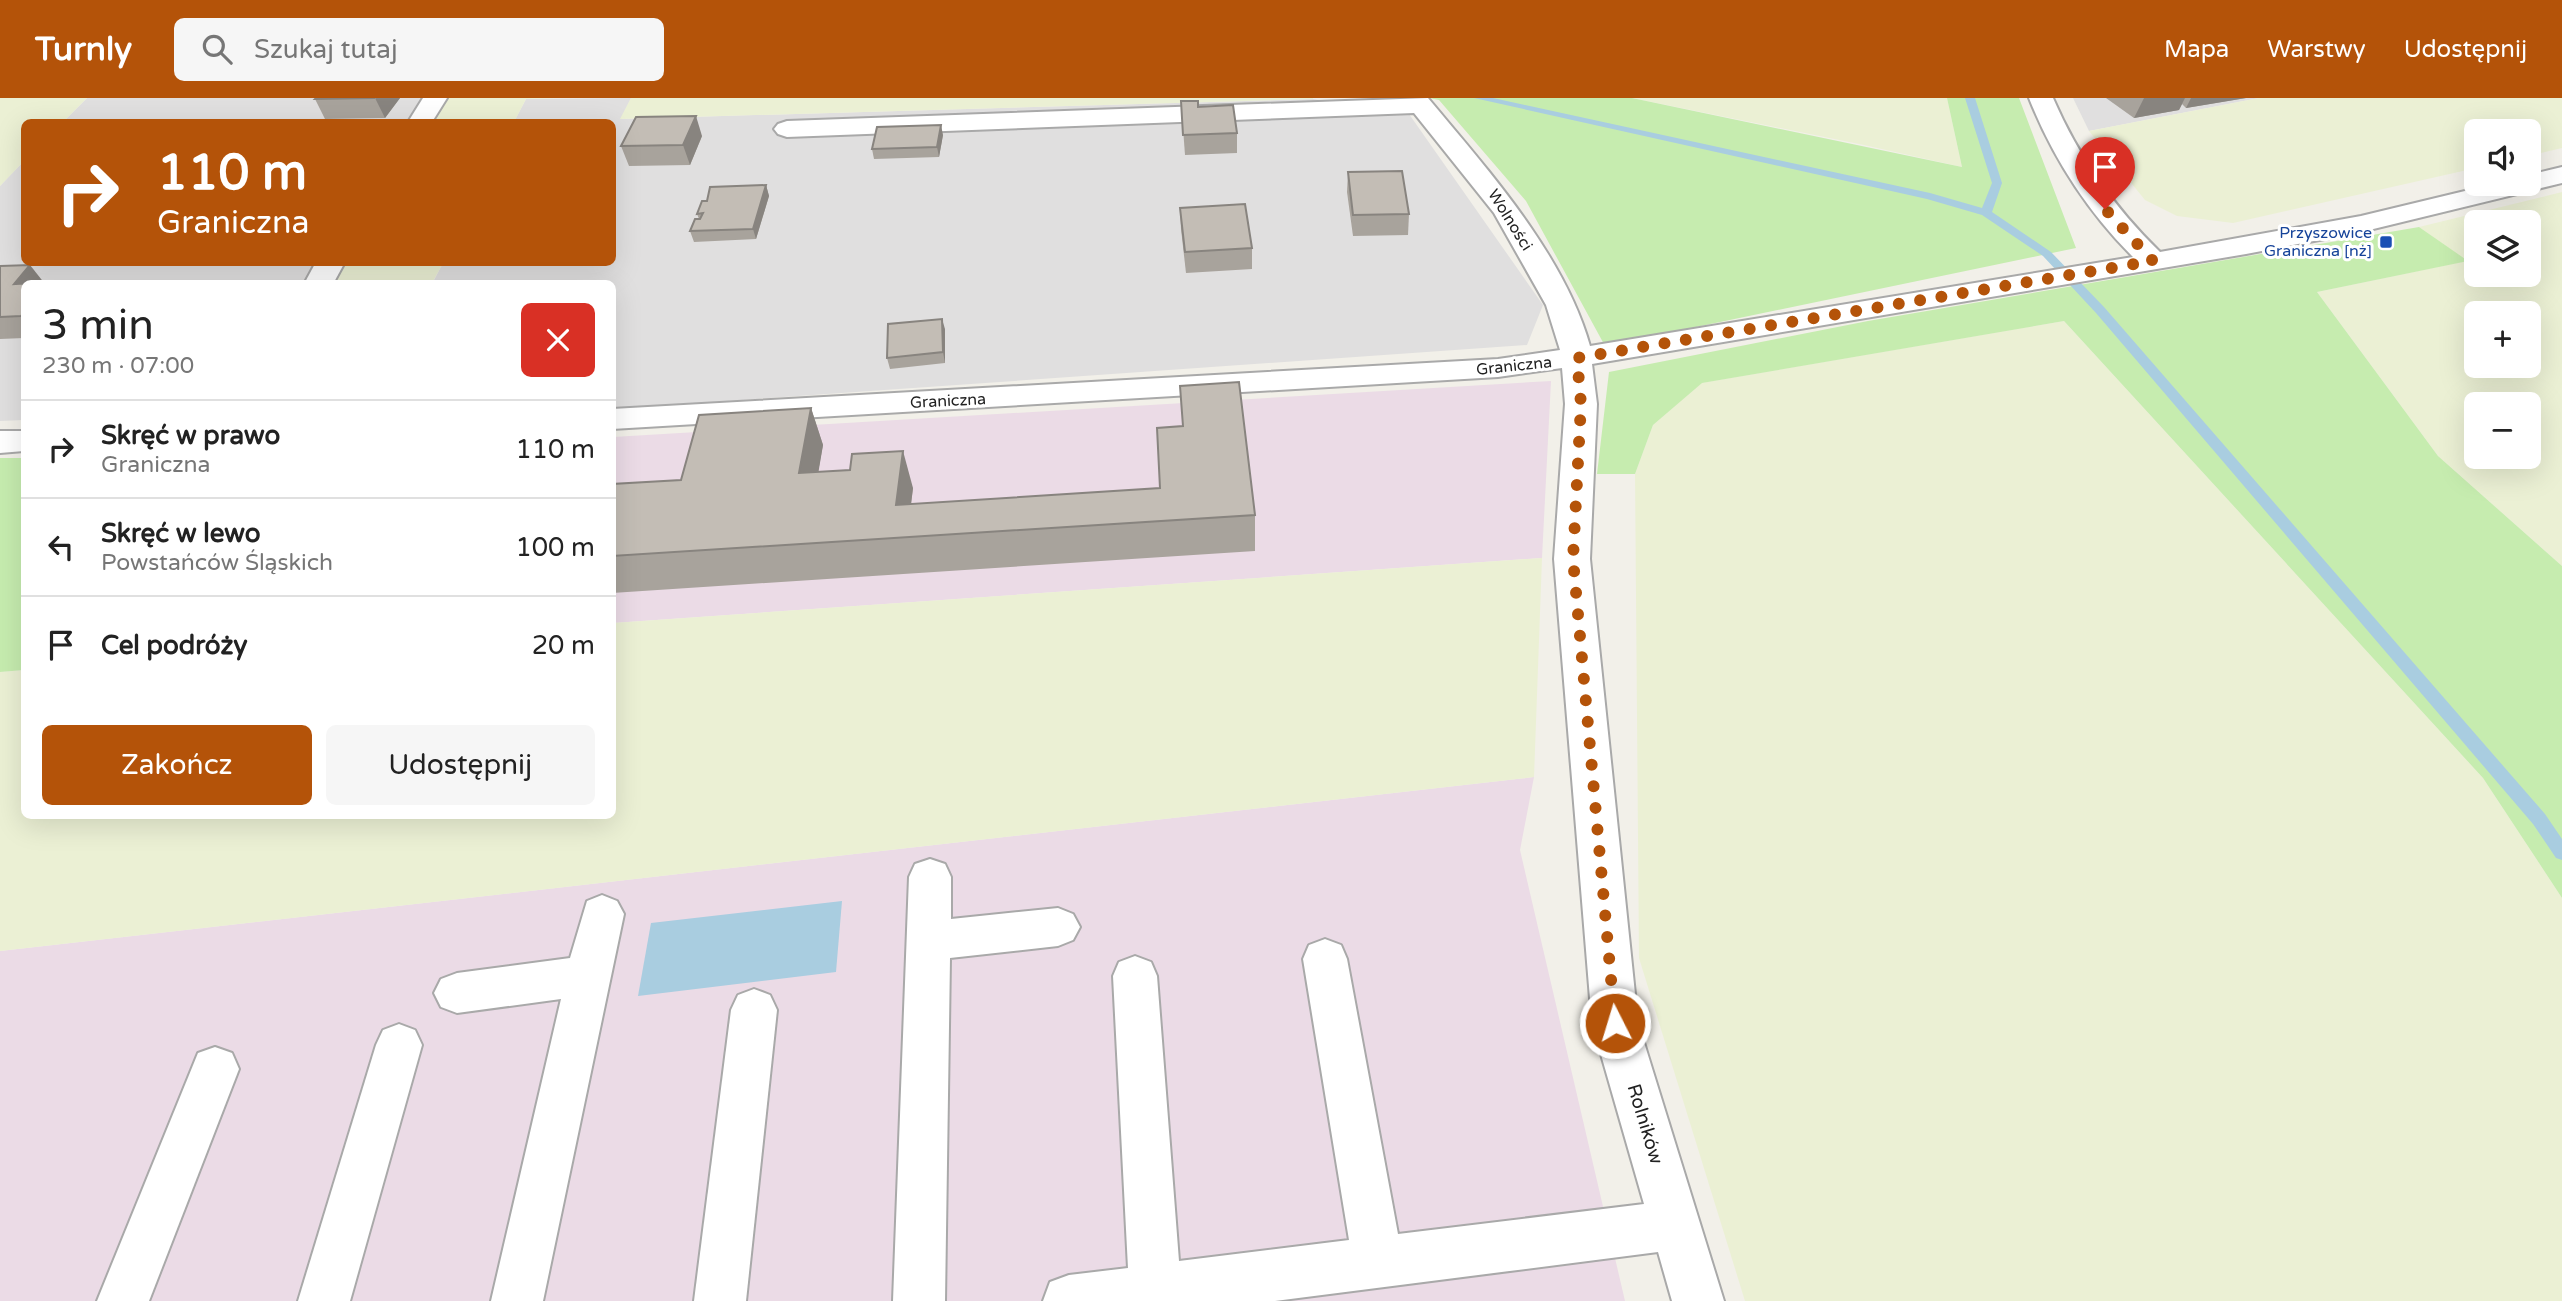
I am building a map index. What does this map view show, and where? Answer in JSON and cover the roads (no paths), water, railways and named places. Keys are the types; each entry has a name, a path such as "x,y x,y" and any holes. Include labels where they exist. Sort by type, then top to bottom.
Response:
{"street":[{"path":"422,119 435,98"},
{"path":"2041,98 2060,141 2081,177 2113,220 2153,261"},
{"path":"787,129 1418,101"},
{"name":"Wolności","path":"1418,101 1506,210 1561,306 1577,358"},
{"name":"Graniczna","path":"2541,180 2562,175"},
{"name":"Graniczna","path":"616,419 1313,381 1498,368 1577,358 2153,261 2361,224 2475,196"},
{"name":"Rolników","path":"1577,358 1581,404 1573,559 1615,1023 1698,1301"},
{"path":"0,442 21,441"},
{"path":"919,1301 930,877"},
{"path":"517,1301 602,914"},
{"path":"929,941 1058,928"},
{"path":"1325,959 1378,1263"},
{"path":"457,993 589,975"},
{"path":"1135,976 1155,1290"},
{"path":"720,1301 754,1010"},
{"path":"324,1301 399,1045"},
{"path":"123,1301 215,1069"},
{"path":"1069,1301 1675,1225"}],"water":[{"path":"842,901 836,972 638,996 651,923"}],"waterway":[{"path":"1479,98 1930,196 1986,213"},
{"path":"1970,98 1997,183 1986,213"},
{"path":"1986,213 2047,254 2100,310 2539,819 2562,853"}],"place":[{"name":"Przyszowice Graniczna [nż]","path":"2386,242"}]}
